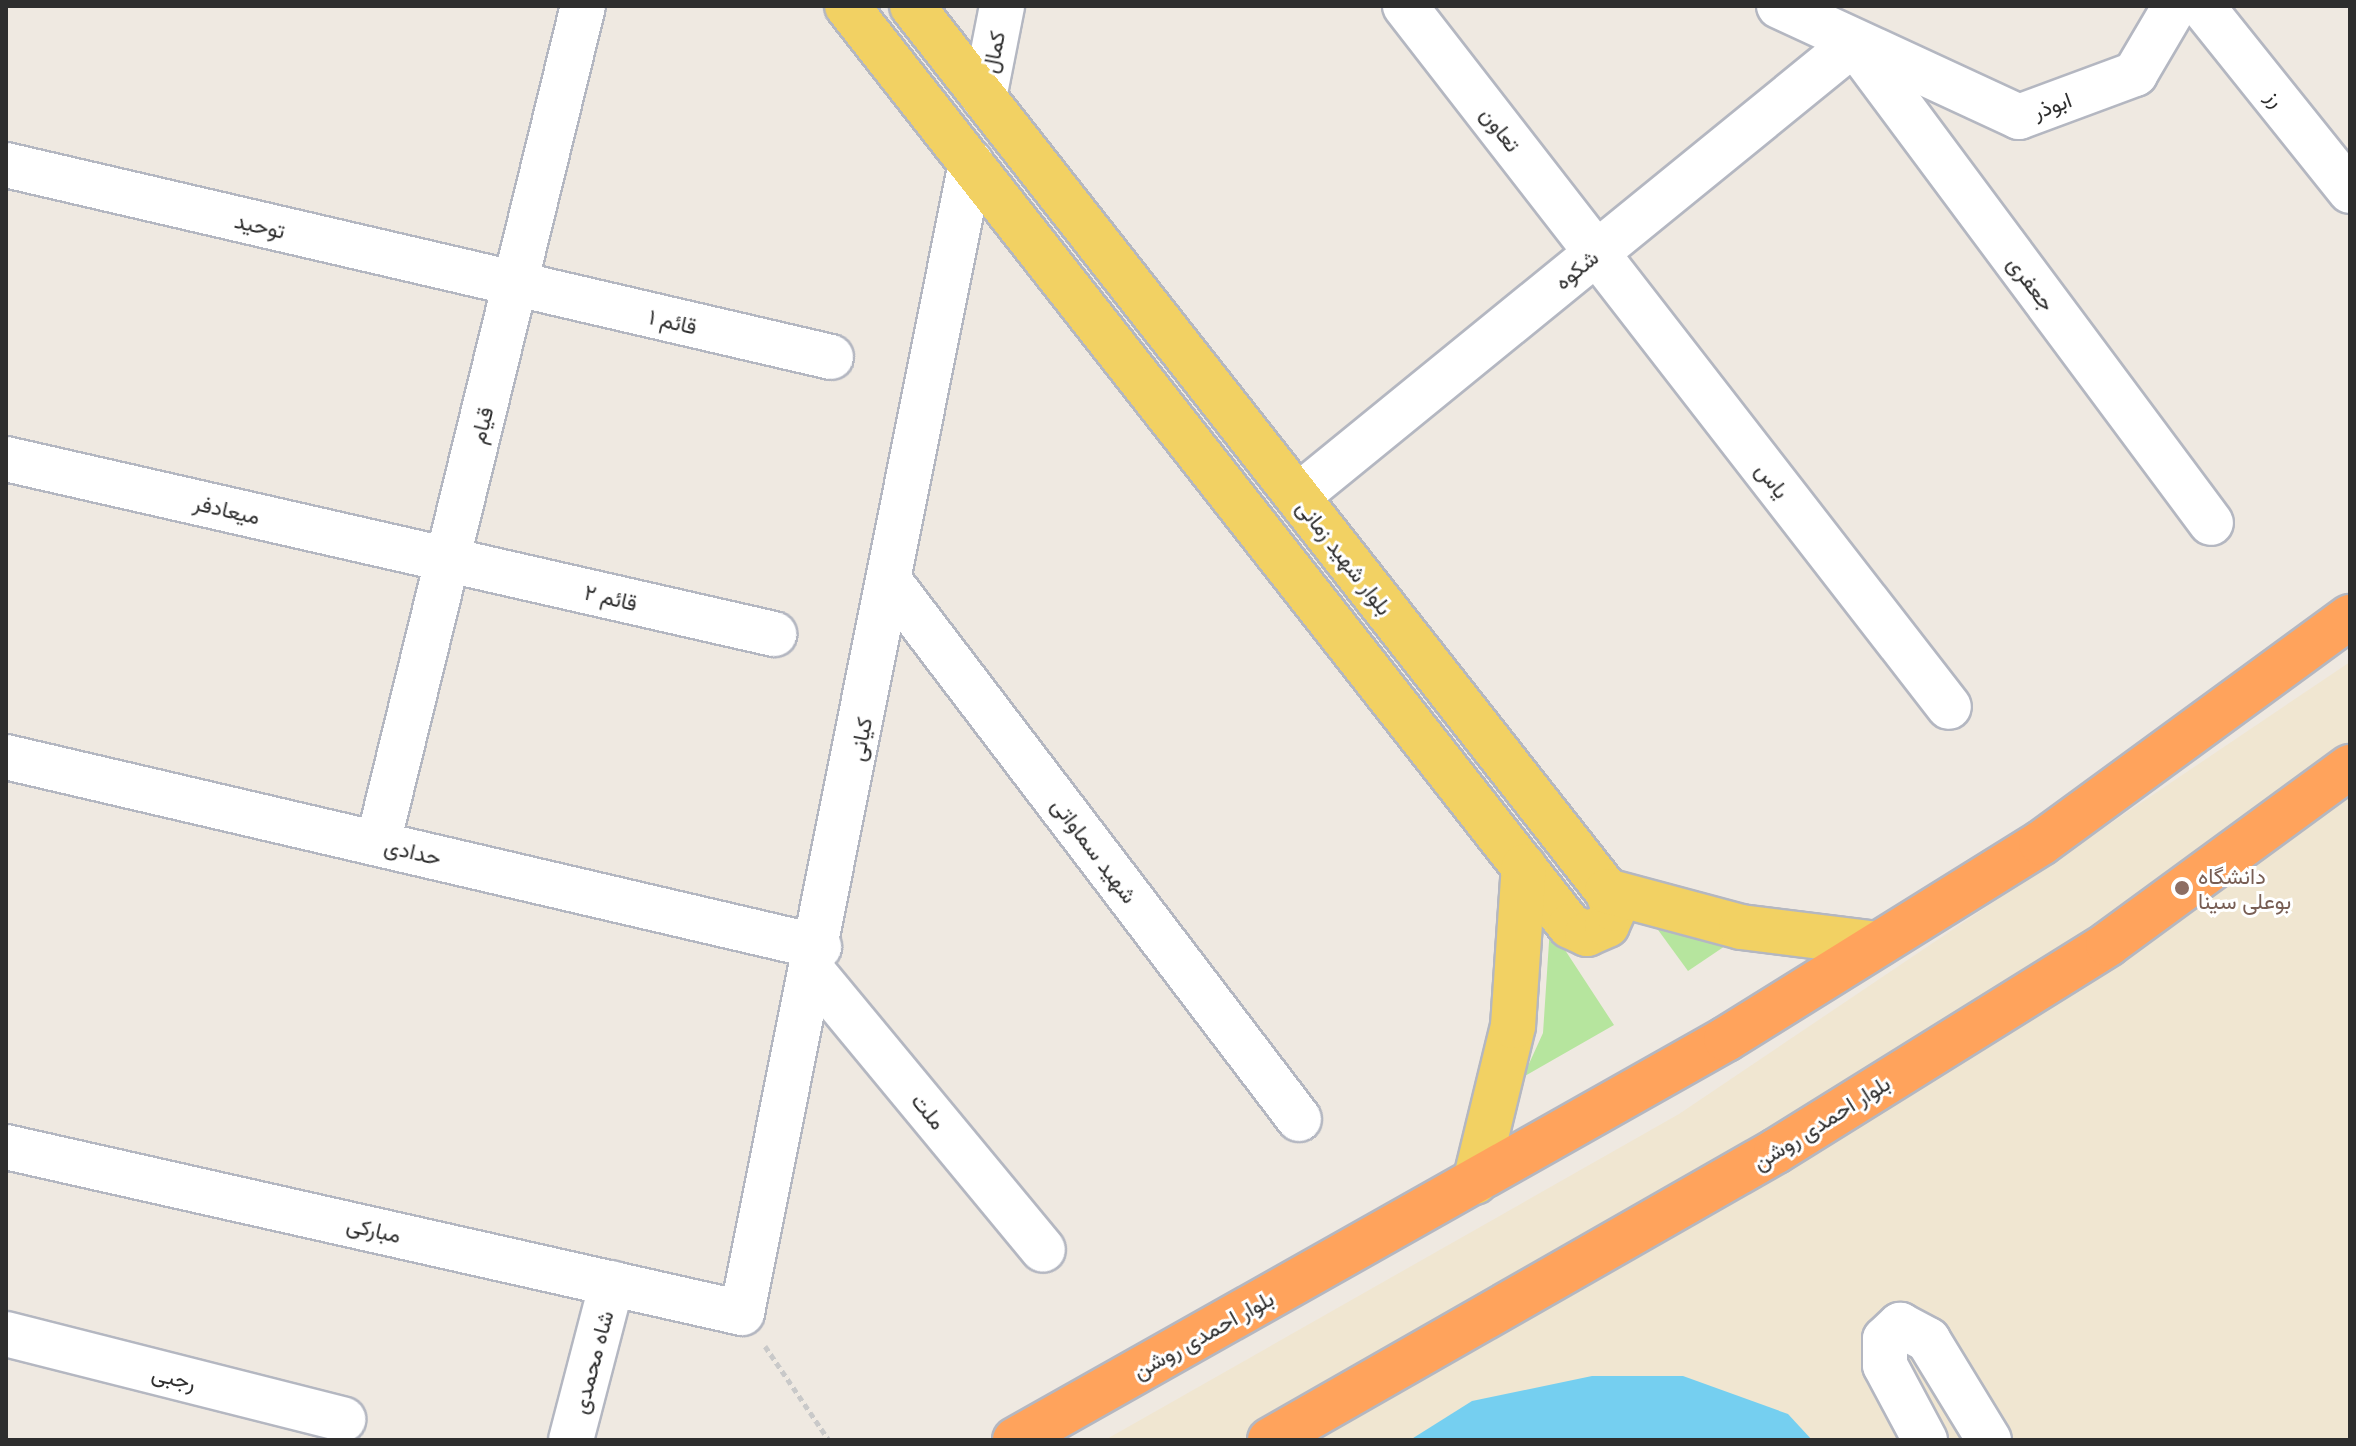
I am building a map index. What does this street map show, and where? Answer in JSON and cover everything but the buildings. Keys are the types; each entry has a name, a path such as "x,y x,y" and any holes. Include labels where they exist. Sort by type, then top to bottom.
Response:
{"highway":[{"name":"بلوار احمدی روشن","path":"1015,1440 1475,1182 1878,944 2041,843 2350,617"},
{"name":"بلوار احمدی روشن","path":"1270,1440 1789,1143 2108,944 2350,767"}],"main road":[{"path":"847,6 1570,926 1587,934 1607,925 1614,909 1607,891"},
{"name":"بلوار شهید زمانی","path":"912,6 1607,891"},
{"path":"1475,1182 1513,1026 1524,866"},
{"path":"1607,891 1741,927 1878,944"}],"street":[{"name":"قیام","path":"378,843 583,6"},
{"name":"کمال","path":"984,98 1002,6"},
{"name":"تعاون","path":"1405,6 1596,252"},
{"name":"ابوذر","path":"1779,6 2019,117 2135,74 2175,6"},
{"name":"رز","path":"2202,6 2350,191"},
{"name":"شکوه","path":"1298,496 1854,43"},
{"name":"جعفری","path":"1854,43 2211,523"},
{"name":"کیانی","path":"742,1313 817,960 971,163"},
{"name":"توحید","path":"6,165 515,284"},
{"name":"یاس","path":"1596,252 1949,707"},
{"name":"قائم ۱","path":"515,284 831,357"},
{"name":"میعادفر","path":"6,459 448,559"},
{"name":"قائم ۲","path":"448,559 774,634"},
{"name":"شهید سماواتی","path":"890,582 1299,1119"},
{"name":"حدادی","path":"6,757 378,843 817,960"},
{"name":"ملت","path":"817,960 1043,1250"},
{"name":"مبارکی","path":"6,1147 742,1313"},
{"name":"شاه محمدی","path":"571,1440 612,1283"},
{"path":"1925,1440 1885,1365 1885,1339 1900,1325 1928,1340 1989,1440"},
{"name":"رجبی","path":"6,1334 343,1419"}],"path":[{"path":"742,1313 829,1440"}],"shaded area":[{"name":"دانشگاه بوعلی سینا","path":"2350,662 2350,1440 1105,1440 1679,1114"}],"green space":[{"path":"1645,912 1731,942 1688,971"},
{"path":"1550,927 1614,1025 1523,1077 1543,1033"}],"water":[{"path":"1592,1376 1683,1376 1788,1414 1812,1440 1410,1440 1472,1401"}],"place":[{"name":"دانشگاه بوعلی سینا","path":"2182,888"}]}
